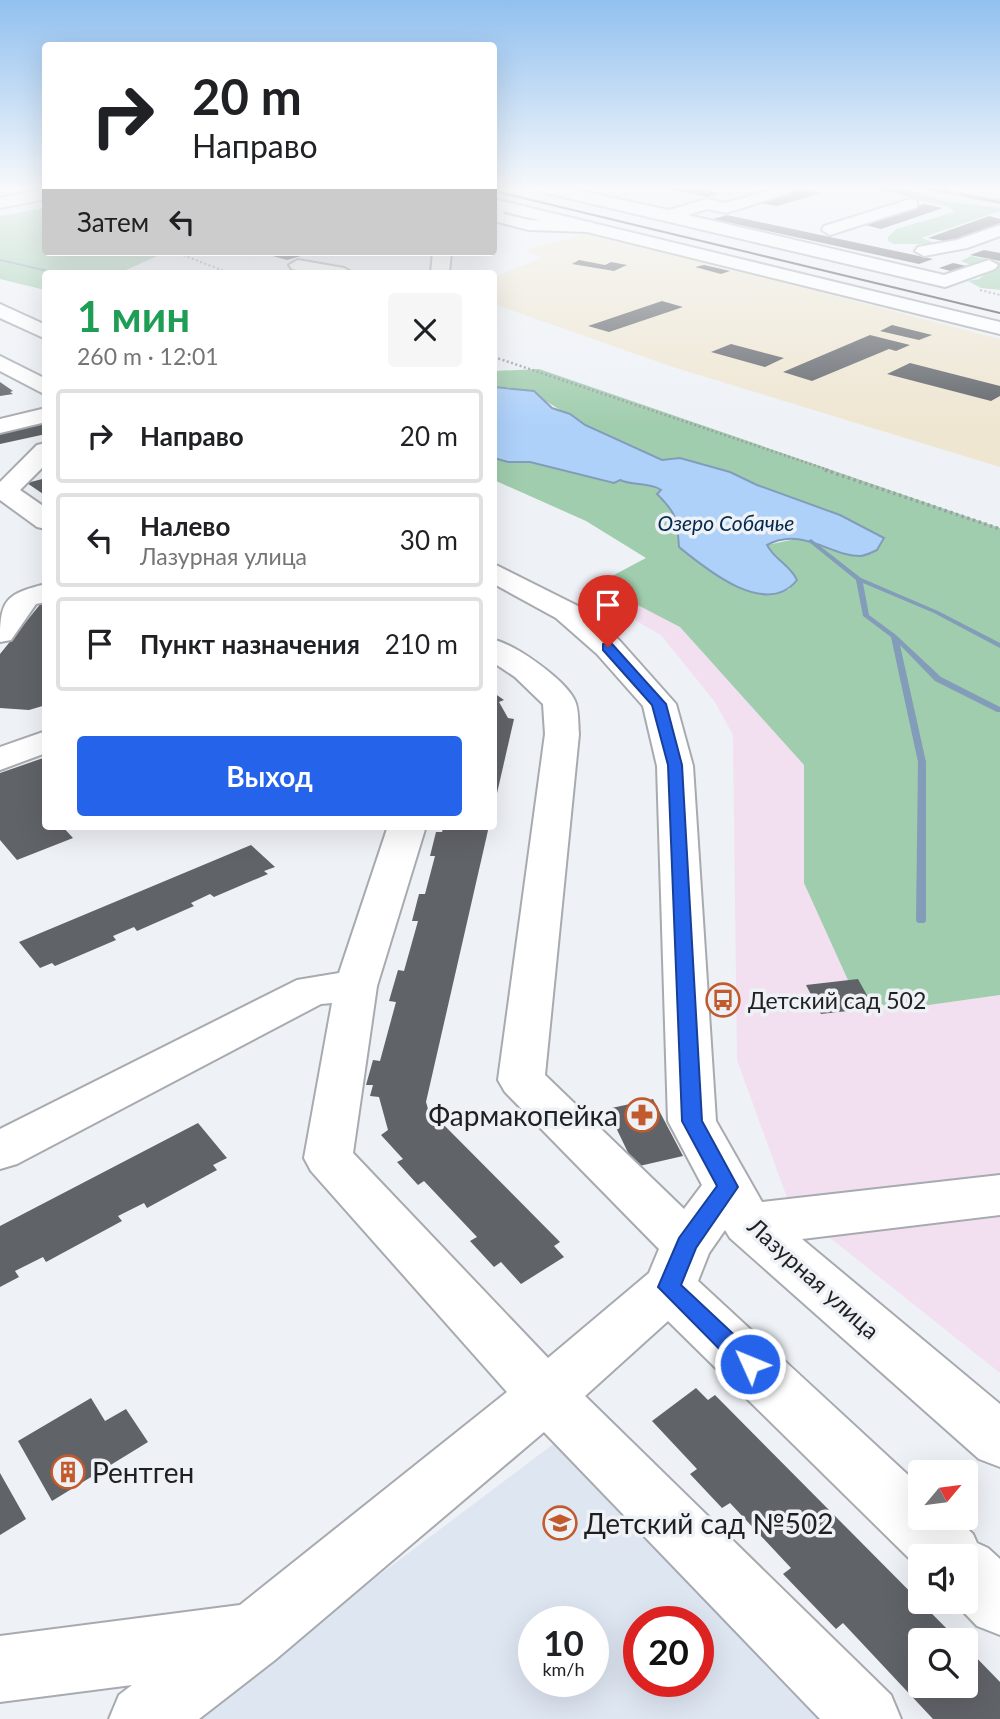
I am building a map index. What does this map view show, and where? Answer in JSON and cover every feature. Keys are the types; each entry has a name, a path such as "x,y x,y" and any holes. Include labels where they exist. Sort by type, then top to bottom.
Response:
{"street":[{"path":"305,266 327,270"},
{"path":"749,266 1000,328"},
{"path":"883,266 945,281 995,267"},
{"path":"0,310 42,331"},
{"path":"0,362 42,386"},
{"path":"0,426 42,416"},
{"path":"42,454 5,491 42,518"},
{"name":"Лазурная улица","path":"497,575 566,612 608,647 659,704 675,765 692,1121 738,1205 1000,1440"},
{"path":"0,633 26,598 42,594"},
{"path":"497,651 526,670 559,702 562,734 521,1080 678,1266 940,1544"},
{"path":"0,759 42,743"},
{"path":"406,830 356,986 328,1158 546,1395 867,1719"},
{"path":"0,1151 312,990 356,986"},
{"path":"143,1719 252,1637 546,1395 738,1205 881,1211 1000,1195"},
{"path":"978,1582 1000,1603"},
{"path":"0,1669 252,1637"}],"path":[{"path":"497,358 1000,529"}],"shaded area":[{"path":"521,266 722,266 1000,339 1000,467 673,367 497,305 497,276"},
{"path":"597,584 680,626 804,765 804,883 893,1010 1000,995 1000,1373 790,1206 737,1060 733,735 715,702 661,635 580,589"},
{"name":"Детский сад №502","path":"580,1424 851,1719 188,1719"}],"green space":[{"path":"0,266 134,266 126,270 42,270 42,289 0,279"},
{"path":"974,266 1000,266 1000,290 981,288 968,281 979,279 988,272"},
{"path":"539,369 1000,528 1000,995 893,1010 852,989 804,883 804,765 680,627 597,584 646,558 586,521 497,481 497,459 530,462 614,483 619,480 656,488 661,491 659,497 674,513 680,547 717,575 760,593 790,589 783,563 767,545 791,540 840,515 757,485 730,472 680,458 662,460 585,425 539,397 508,387 497,387 497,371"}],"water":[{"name":"Озеро Собачье","path":"497,387 534,391 552,408 570,414 585,425 662,460 680,458 730,472 757,485 840,515 884,538 877,550 861,556 804,540 780,540 767,545 797,580 784,591 769,594 753,592 720,577 679,547 675,517 657,494 661,490 620,480 614,483 530,462 497,459"}],"building":[{"path":"585,266 624,266 614,271"},
{"path":"709,266 730,271 721,274 695,267"},
{"path":"944,266 971,267 958,273 939,268"},
{"path":"662,301 683,307 609,332 588,326"},
{"path":"892,325 932,335 919,340 880,331"},
{"path":"870,335 910,345 896,351 889,349 812,381 783,372"},
{"path":"731,344 784,358 765,367 711,352"},
{"path":"910,363 1000,386 1000,396 991,401 887,374"},
{"path":"0,382 13,391 10,392 13,394 0,396"},
{"path":"42,423 42,435 0,444 0,433"},
{"path":"42,479 42,493 27,483"},
{"path":"42,602 42,706 29,710 0,708 0,654"},
{"path":"497,695 504,700 499,702 508,718 514,719 497,793"},
{"path":"42,758 42,830 66,830 73,838 17,860 0,840 0,773"},
{"path":"488,830 426,1102 428,1109 560,1242 554,1246 564,1257 521,1284 501,1262 494,1267 470,1241 477,1237 424,1181 418,1185 397,1162 403,1159 381,1135 388,1130 379,1097 370,1096 373,1085 366,1085 373,1060 380,1061 396,1002 389,1001 398,970 404,971 418,921 412,921 419,894 425,894 435,856 430,856 436,832"},
{"path":"251,845 275,867 264,871 268,874 214,897 210,894 191,903 194,906 137,931 134,927 113,936 116,940 55,966 52,963 40,968 19,942"},
{"path":"858,979 874,1008 821,1014 806,985"},
{"path":"653,1099 683,1156 635,1167 607,1109"},
{"path":"198,1123 227,1158 213,1165 217,1170 147,1208 144,1203 118,1216 122,1221 46,1262 43,1257 15,1271 19,1277 0,1287 0,1226"},
{"path":"696,1388 708,1400 715,1395 908,1590 908,1614 932,1614 946,1628 908,1628 908,1692 843,1623 836,1629 783,1574 791,1568 730,1503 722,1508 690,1474 697,1469 652,1421"},
{"name":"Рентген","path":"91,1398 105,1421 126,1409 148,1442 52,1501 18,1441"},
{"path":"0,1473 26,1519 0,1535"},
{"path":"978,1659 1000,1682 1000,1719 933,1719 913,1698 978,1698"}],"waterway":[{"path":"27,266 44,270"},
{"path":"811,541 859,579"},
{"path":"859,579 936,612 1000,646"},
{"path":"859,579 866,616 894,636 922,762 921,921"},
{"path":"895,637 938,679 1000,710"}],"tram line":[{"path":"806,266 1000,313"}],"place":[{"name":"Детский сад 502","path":"723,1000"},
{"name":"Фармакопейка","path":"642,1115"},
{"name":"Рентген","path":"68,1472"},
{"name":"Детский сад №502","path":"560,1523"}],"route":[{"path":"608,647 659,704 675,765 675,812 692,1121 728,1187 687,1244 669,1287 750,1364"}]}
